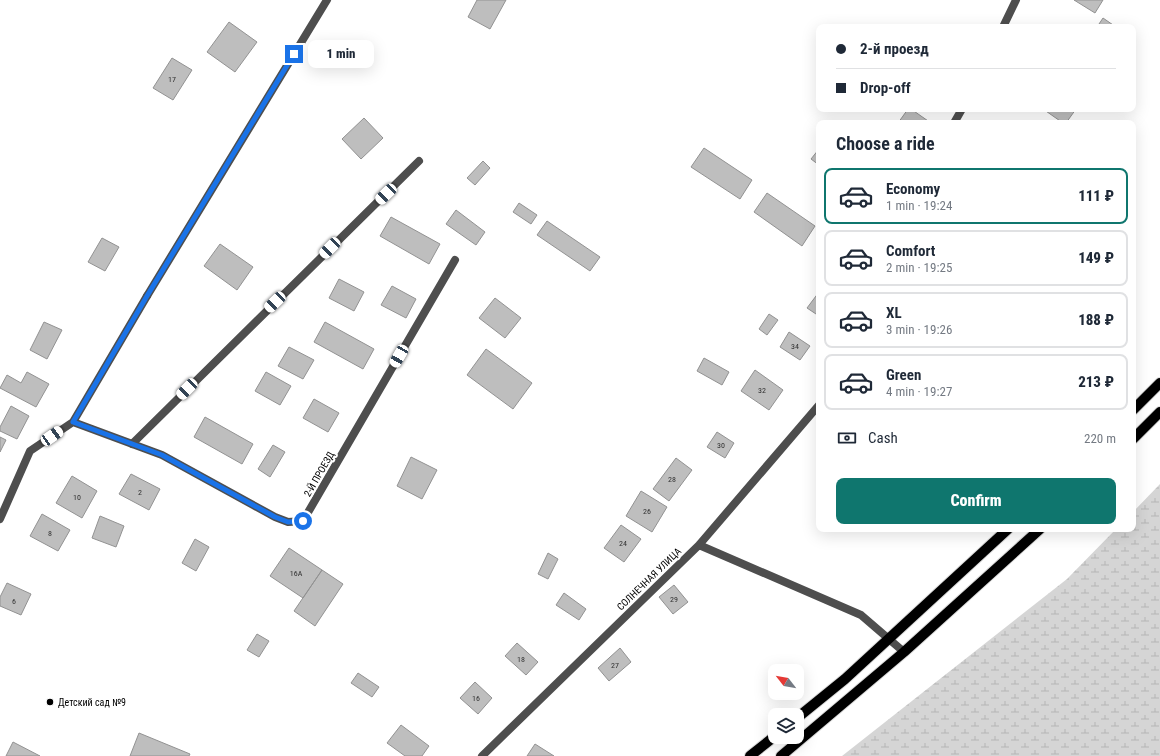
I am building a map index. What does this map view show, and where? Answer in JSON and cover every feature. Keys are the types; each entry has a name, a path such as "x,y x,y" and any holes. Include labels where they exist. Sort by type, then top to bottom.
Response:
{"main road":[{"path":"1136,407 1160,383"},
{"path":"1136,435 1160,412"},
{"path":"804,712 845,679 1005,532"},
{"path":"781,756 904,652 1037,532"},
{"path":"750,756 768,742"}],"street":[{"path":"0,519 30,451 73,422 147,296 327,0"},
{"path":"1004,24 1016,0"},
{"path":"132,444 419,161"},
{"name":"2-Й ПРОЕЗД","path":"73,422 162,455 275,517 288,522 303,521 455,260"},
{"name":"СОЛНЕЧНАЯ УЛИЦА","path":"482,756 699,545 816,408"},
{"path":"699,545 861,615 904,652"}],"green space":[{"path":"1160,484 1160,756 842,756 1067,579 1113,532 1136,532 1136,509"}],"building":[{"path":"477,0 506,0 490,29 468,17"},
{"path":"1074,0 1103,0 1095,13"},
{"path":"1103,18 1112,24 1099,24"},
{"path":"229,22 257,42 235,72 207,52"},
{"path":"172,58 192,70 173,100 153,88"},
{"path":"906,112 915,112 927,120 900,120"},
{"path":"1047,112 1074,112 1068,120 1059,120"},
{"path":"364,118 383,138 361,159 342,139"},
{"path":"704,148 752,180 740,199 691,167"},
{"path":"816,153 816,163 811,159"},
{"path":"483,161 490,168 475,185 467,178"},
{"path":"767,193 815,226 802,246 754,212"},
{"path":"519,203 537,215 531,224 513,212"},
{"path":"456,210 485,232 476,245 446,224"},
{"path":"391,217 440,244 429,264 380,236"},
{"path":"547,221 600,257 590,271 537,235"},
{"path":"102,238 119,247 105,271 88,262"},
{"path":"220,244 253,267 237,290 204,266"},
{"path":"339,279 364,292 354,311 329,298"},
{"path":"392,286 416,299 406,318 381,305"},
{"path":"816,296 816,314 807,308"},
{"path":"495,298 521,318 505,338 479,318"},
{"path":"769,314 778,320 767,335 759,329"},
{"path":"44,322 62,330 47,359 30,350"},
{"path":"325,322 374,349 363,369 314,342"},
{"path":"789,332 810,346 800,360 780,347"},
{"path":"289,347 314,360 303,379 278,366"},
{"path":"486,349 532,383 513,409 467,375"},
{"path":"704,358 729,372 722,385 697,371"},
{"path":"755,370 783,390 769,410 741,391"},
{"path":"27,372 49,384 36,407 0,388 7,375 21,383"},
{"path":"266,372 291,386 280,405 255,391"},
{"path":"314,399 339,413 328,432 303,418"},
{"path":"11,406 29,416 17,439 0,431 0,427"},
{"path":"205,417 253,444 242,464 194,437"},
{"path":"717,432 734,443 725,458 707,447"},
{"path":"0,437 6,440 0,452"},
{"path":"273,445 285,452 270,477 258,469"},
{"path":"411,457 437,470 422,499 397,486"},
{"path":"676,458 692,470 669,501 653,489"},
{"path":"131,474 160,489 149,510 119,494"},
{"path":"72,476 97,491 82,518 56,503"},
{"path":"641,491 667,507 652,532 626,516"},
{"path":"42,514 70,530 58,551 30,536"},
{"path":"100,516 124,526 116,547 92,538"},
{"path":"621,525 641,539 624,562 604,548"},
{"path":"195,539 209,547 196,571 182,563"},
{"path":"289,548 322,570 303,598 270,576"},
{"path":"548,553 558,559 548,579 538,574"},
{"path":"322,570 343,584 315,626 294,611"},
{"path":"7,583 31,594 21,615 0,606 0,597"},
{"path":"674,585 688,602 673,614 659,597"},
{"path":"564,593 586,609 579,620 556,605"},
{"path":"257,634 269,641 259,657 247,650"},
{"path":"517,643 538,662 526,675 505,656"},
{"path":"620,648 631,662 609,681 598,668"},
{"path":"358,673 379,687 372,697 351,683"},
{"path":"475,682 492,698 478,714 460,698"},
{"path":"401,725 429,746 422,756 405,756 387,743"},
{"path":"139,733 190,754 189,756 130,756"},
{"path":"13,742 40,756 6,756"},
{"path":"535,744 554,756 527,756"}],"place":[{"name":"Детский сад №9","path":"50,702"}],"route":[{"path":"294,54 147,296 73,422 162,455 275,517 288,522 303,521"}]}
